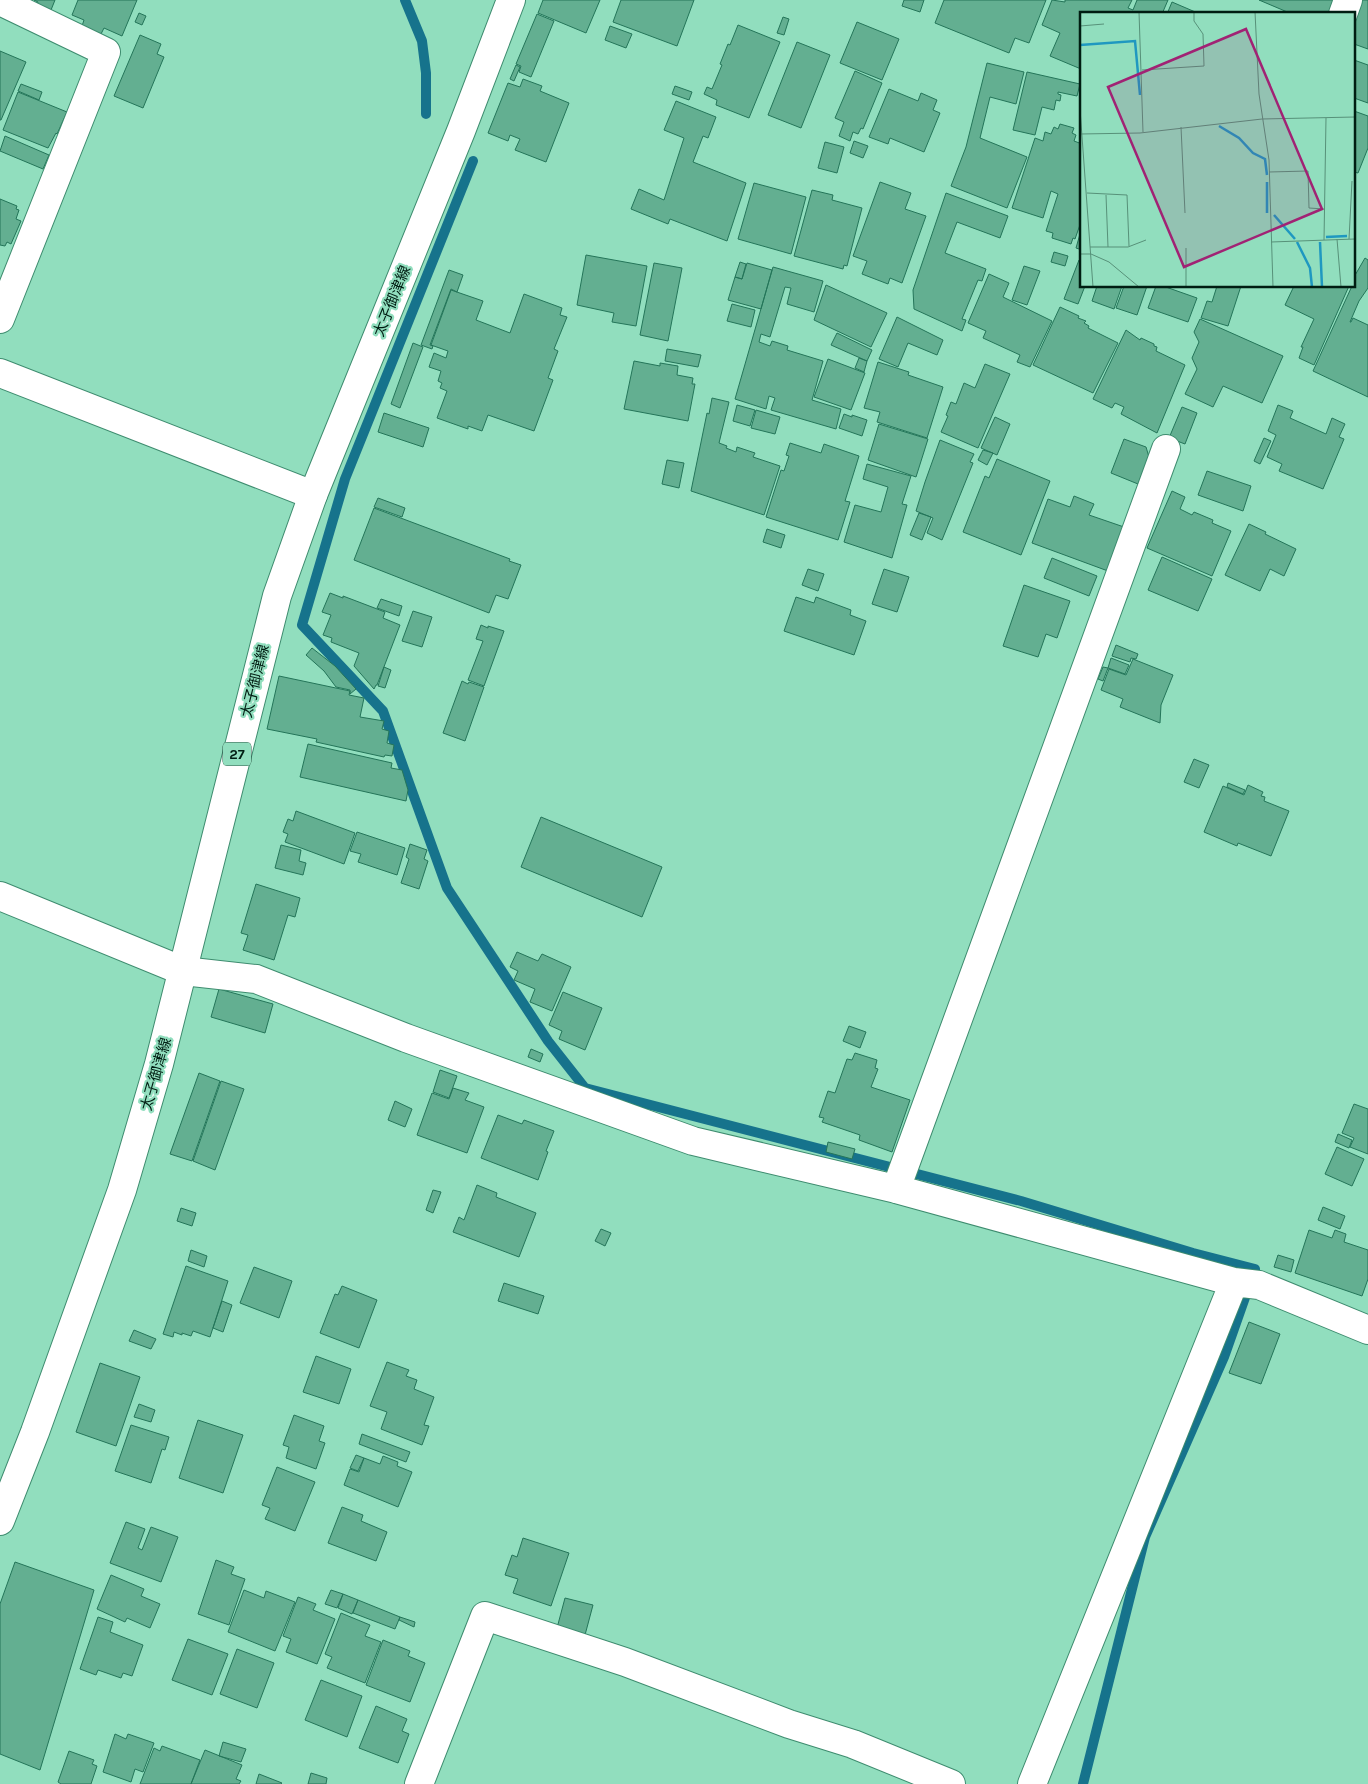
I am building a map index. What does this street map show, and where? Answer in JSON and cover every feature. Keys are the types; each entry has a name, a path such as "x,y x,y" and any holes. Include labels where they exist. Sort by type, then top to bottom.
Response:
{"street":[{"name":"太子御津線","path":"0,1521 35,1432 122,1190 160,1064 277,596 313,495 461,132 511,0"},
{"path":"1344,12 1348,0"},
{"path":"0,1 106,52 0,319"},
{"path":"0,373 313,495"},
{"path":"896,1189 1166,449"},
{"path":"0,896 183,971 256,979 406,1038 693,1141 896,1189 1234,1282 1259,1285 1368,1330"},
{"path":"1032,1784 1234,1282"},
{"path":"420,1784 485,1616 625,1662 789,1724 852,1744 951,1784"}],"building":[{"path":"34,0 55,0 51,10 37,4 38,2"},
{"path":"78,0 137,0 122,36 104,28 101,34 82,26 84,20 72,15"},
{"path":"543,0 600,0 586,33 538,13"},
{"path":"621,0 694,0 677,46 613,22"},
{"path":"904,0 924,0 920,12 902,6"},
{"path":"944,0 1046,0 1029,43 1015,38 1009,53 935,23"},
{"path":"1052,0 1065,2 1065,0 1132,0 1128,8 1133,10 1137,0 1168,0 1163,12 1080,12 1080,69 1050,56 1060,33 1042,25"},
{"path":"1259,0 1338,0 1334,12 1287,12"},
{"path":"1357,0 1368,0 1368,49 1356,45 1356,12 1354,12"},
{"path":"1172,2 1195,12 1168,12"},
{"path":"139,13 146,16 142,25 135,22"},
{"path":"537,14 554,21 531,77 519,72 521,66 516,64"},
{"path":"783,17 789,19 784,35 777,33"},
{"path":"857,22 899,39 882,80 840,63"},
{"path":"738,25 780,42 749,118 716,105 717,100 704,94 707,87 712,89 728,44 730,45"},
{"path":"610,26 632,34 626,48 605,40"},
{"path":"140,35 161,44 157,54 164,57 143,108 114,96"},
{"path":"797,42 830,55 801,128 768,115"},
{"path":"0,51 26,62 1,120 0,120"},
{"path":"1356,61 1368,65 1368,103 1356,99"},
{"path":"987,63 1024,72 1016,104 990,97 980,138 1027,157 1007,208 951,186 966,147"},
{"path":"516,65 520,67 514,81 510,79"},
{"path":"855,71 882,83 863,129 861,128 858,134 853,132 850,141 839,136 844,122 835,118"},
{"path":"1027,72 1080,84 1077,96 1058,92 1061,95 1060,101 1056,100 1054,110 1042,107 1035,135 1013,130"},
{"path":"523,79 542,86 540,91 569,103 546,162 515,150 520,139 510,135 508,141 488,133 508,83 520,87"},
{"path":"21,84 42,92 39,100 18,91"},
{"path":"675,86 692,92 689,100 672,94"},
{"path":"889,89 918,101 921,93 937,100 933,110 940,113 924,152 890,138 888,144 869,137"},
{"path":"18,92 67,112 48,148 3,130"},
{"path":"676,101 716,117 708,138 703,136 693,162 746,183 727,241 670,219 668,224 631,209 639,189 664,200 684,138 664,130"},
{"path":"1356,112 1368,116 1368,148 1358,173 1356,172"},
{"path":"1060,124 1074,128 1072,133 1076,135 1074,141 1080,143 1080,225 1075,239 1073,238 1071,244 1052,238 1053,233 1046,231 1058,194 1051,191 1043,218 1012,208 1035,138 1043,141 1045,132 1051,134 1054,127 1058,129"},
{"path":"5,136 49,155 43,169 0,151"},
{"path":"854,141 868,146 863,158 850,153"},
{"path":"825,142 844,147 837,173 818,168"},
{"path":"880,182 911,193 905,209 926,216 902,283 890,278 888,284 862,274 867,261 853,256"},
{"path":"754,183 806,197 791,254 738,239"},
{"path":"812,190 833,195 832,200 862,208 847,266 844,265 843,269 794,256"},
{"path":"946,193 1008,216 1000,238 957,222 945,253 986,269 982,281 978,280 962,319 966,320 962,331 914,309 913,290"},
{"path":"0,199 17,206 16,209 19,210 16,219 21,221 11,244 7,242 5,246 0,245"},
{"path":"1080,234 1080,249 1076,248"},
{"path":"1054,252 1068,256 1065,266 1051,262"},
{"path":"586,255 647,266 636,326 612,322 614,313 577,305"},
{"path":"1365,258 1368,260 1368,288 1359,301 1350,322 1353,318 1368,325 1368,397 1313,371 1351,288 1356,288 1356,274"},
{"path":"1080,260 1080,288 1084,288 1078,304 1064,299"},
{"path":"740,262 746,264 742,279 735,277"},
{"path":"654,263 682,268 668,341 640,335"},
{"path":"747,263 772,270 761,309 728,300 735,277 742,279"},
{"path":"1024,266 1040,271 1027,305 1012,300"},
{"path":"773,267 823,281 814,312 787,304 791,288 785,287 770,337 761,334 759,342 770,346 772,341 788,346 787,350 823,361 812,400 841,409 836,429 771,410 775,398 769,396 766,409 735,399"},
{"path":"449,270 463,275 457,292 451,289 430,345 433,346 432,349 421,345"},
{"path":"989,274 1009,283 1003,297 1052,321 1030,367 1017,362 1020,355 983,338 986,331 968,323"},
{"path":"826,285 887,313 871,347 814,320"},
{"path":"1096,288 1121,288 1114,309 1092,301"},
{"path":"1123,288 1146,288 1137,315 1116,308"},
{"path":"1155,288 1169,288 1197,298 1188,322 1148,308"},
{"path":"1216,288 1240,288 1228,326 1201,318 1207,301 1212,302"},
{"path":"1293,288 1348,288 1314,365 1299,358 1303,347 1301,347 1314,319 1285,305"},
{"path":"451,290 483,301 476,320 510,333 524,294 562,308 560,315 567,317 554,349 558,351 548,378 553,380 534,431 488,415 482,431 468,426 468,429 437,418 447,391 440,388 442,383 438,381 441,371 429,367 434,353 446,358 448,351 431,345"},
{"path":"732,304 755,310 751,327 727,321"},
{"path":"1060,307 1086,321 1084,323 1089,326 1088,328 1118,343 1093,393 1033,365"},
{"path":"897,317 943,340 937,355 908,343 898,367 879,359"},
{"path":"1200,319 1283,356 1262,403 1223,386 1213,407 1185,394 1197,369 1192,358 1199,342 1194,332"},
{"path":"1126,330 1140,340 1141,338 1154,344 1157,347 1156,351 1185,365 1157,433 1121,414 1124,407 1115,403 1112,408 1093,399"},
{"path":"837,333 872,350 867,361 831,345"},
{"path":"413,343 423,347 400,408 391,404"},
{"path":"667,349 701,355 698,367 665,361"},
{"path":"859,358 867,361 864,372 855,368"},
{"path":"828,359 865,373 851,410 814,397"},
{"path":"634,361 660,366 660,363 678,366 677,375 693,378 692,384 695,384 688,421 624,409"},
{"path":"878,362 909,372 908,375 943,387 927,438 877,422 880,412 864,408"},
{"path":"985,364 1010,374 978,448 941,432 948,416 946,415 951,402 956,404 964,383 975,388"},
{"path":"712,398 729,402 719,443 736,452 737,447 755,453 753,457 780,466 764,515 691,491 707,413 709,414"},
{"path":"737,405 755,410 750,426 733,421"},
{"path":"1278,405 1293,411 1290,418 1326,434 1332,418 1345,424 1339,437 1344,439 1323,489 1279,471 1282,464 1267,457 1276,435 1268,431"},
{"path":"1182,407 1197,413 1185,444 1169,438"},
{"path":"756,410 780,417 775,434 751,428"},
{"path":"384,413 429,428 423,447 378,432"},
{"path":"844,414 867,420 862,436 839,428"},
{"path":"995,417 1010,424 997,455 981,448"},
{"path":"879,424 928,439 916,477 868,460"},
{"path":"1264,438 1271,441 1260,464 1254,461"},
{"path":"1124,439 1146,447 1149,457 1138,484 1111,473"},
{"path":"940,440 974,454 970,462 973,463 942,540 927,533 933,518 916,511"},
{"path":"790,443 821,453 824,444 859,456 845,501 850,502 838,540 766,517 781,470 784,471 789,456 786,455"},
{"path":"983,450 993,453 987,465 978,460"},
{"path":"997,459 1050,481 1021,555 963,532 985,476 989,478"},
{"path":"667,460 684,463 679,488 662,484"},
{"path":"867,464 911,476 902,504 907,505 892,558 844,542 855,505 881,512 888,487 863,479"},
{"path":"1207,471 1251,486 1243,511 1198,495"},
{"path":"1172,491 1185,497 1180,509 1192,515 1194,512 1213,520 1212,523 1231,531 1212,576 1147,548"},
{"path":"1074,496 1094,504 1089,515 1124,527 1108,571 1032,543 1048,499 1070,507"},
{"path":"378,498 405,508 402,517 374,507"},
{"path":"374,508 510,559 509,561 521,565 508,599 496,595 489,613 354,560"},
{"path":"919,513 931,517 922,540 910,535"},
{"path":"1249,524 1296,549 1284,576 1270,569 1260,591 1225,575"},
{"path":"767,529 785,535 781,548 763,542"},
{"path":"1162,557 1212,579 1198,611 1148,590"},
{"path":"1052,558 1097,576 1089,596 1044,578"},
{"path":"808,569 824,574 818,591 802,585"},
{"path":"884,569 909,577 897,612 872,604"},
{"path":"1024,585 1070,601 1057,638 1046,634 1038,657 1003,646"},
{"path":"330,593 385,612 383,618 400,625 374,689 354,666 359,653 331,642 332,638 323,635 331,615 322,612"},
{"path":"796,597 814,603 816,597 851,610 850,615 866,621 854,655 784,631"},
{"path":"381,599 402,606 399,616 377,608"},
{"path":"413,611 432,617 422,647 402,641"},
{"path":"481,625 504,631 484,686 468,680 483,641 476,639"},
{"path":"1116,645 1138,654 1136,659 1131,658 1130,662 1112,656"},
{"path":"312,648 335,666 356,689 350,694 350,690 336,687 324,671 306,655"},
{"path":"1111,658 1129,665 1125,674 1108,668"},
{"path":"1133,659 1173,675 1161,705 1160,723 1120,707 1123,699 1101,690 1109,669 1126,675"},
{"path":"384,667 391,670 385,688 378,686"},
{"path":"1103,667 1108,668 1103,681 1098,679"},
{"path":"279,676 350,691 349,695 364,698 360,717 384,721 382,729 389,731 387,743 394,745 392,756 385,755 384,757 316,742 317,739 267,729"},
{"path":"462,681 484,687 465,741 443,733"},
{"path":"308,744 392,763 391,768 402,770 408,790 406,801 300,777"},
{"path":"1194,759 1209,765 1199,788 1184,782"},
{"path":"1228,783 1245,790 1243,794 1227,787"},
{"path":"1248,785 1263,792 1261,796 1265,797 1264,801 1289,811 1271,856 1238,843 1237,846 1204,832 1223,786 1244,795"},
{"path":"296,811 355,833 344,864 285,842 288,834 283,832 288,819 293,821"},
{"path":"541,817 662,867 642,917 521,867"},
{"path":"357,832 405,848 397,875 358,862 361,854 350,851"},
{"path":"410,844 427,850 424,859 428,861 419,889 401,883 409,859 406,857"},
{"path":"281,845 301,850 299,861 306,863 303,875 275,868"},
{"path":"256,884 300,898 295,917 288,915 274,960 243,950 248,935 241,933"},
{"path":"517,952 538,961 542,954 571,967 552,1011 530,1002 535,989 514,980 518,971 510,967"},
{"path":"219,989 273,1004 265,1033 211,1017"},
{"path":"563,992 602,1008 585,1050 559,1039 562,1031 549,1025"},
{"path":"849,1026 866,1032 860,1048 843,1041"},
{"path":"531,1049 543,1054 540,1062 528,1057"},
{"path":"855,1053 877,1060 875,1068 878,1069 871,1087 910,1100 892,1152 859,1140 860,1135 822,1122 824,1118 819,1117 828,1091 835,1093 847,1059 852,1060"},
{"path":"440,1070 457,1076 449,1098 433,1092"},
{"path":"199,1073 220,1081 192,1161 170,1154"},
{"path":"221,1081 244,1089 215,1170 193,1161"},
{"path":"453,1088 469,1093 465,1100 484,1107 467,1153 417,1135 432,1093 449,1099"},
{"path":"395,1101 412,1109 405,1127 388,1120"},
{"path":"1354,1104 1368,1109 1368,1154 1350,1147 1354,1138 1342,1133"},
{"path":"498,1115 522,1124 524,1120 554,1131 538,1180 481,1158"},
{"path":"1338,1134 1352,1140 1349,1148 1335,1142"},
{"path":"828,1142 855,1149 852,1159 826,1152"},
{"path":"1337,1147 1364,1159 1352,1186 1325,1174"},
{"path":"477,1185 497,1193 496,1197 536,1213 519,1257 453,1232 459,1217 464,1220"},
{"path":"433,1190 441,1192 433,1213 426,1210"},
{"path":"1323,1207 1345,1216 1340,1229 1318,1220"},
{"path":"181,1208 196,1213 192,1226 177,1221"},
{"path":"601,1229 611,1233 605,1246 595,1241"},
{"path":"1309,1230 1332,1238 1335,1230 1346,1234 1344,1242 1368,1250 1368,1279 1362,1296 1295,1273"},
{"path":"191,1250 207,1256 204,1267 188,1261"},
{"path":"1278,1255 1294,1260 1291,1272 1274,1267"},
{"path":"186,1266 228,1281 210,1337 193,1331 191,1336 174,1332 173,1337 163,1334"},
{"path":"254,1267 292,1281 279,1318 240,1303"},
{"path":"504,1283 544,1296 538,1314 498,1301"},
{"path":"342,1286 377,1300 359,1348 320,1333 335,1294 338,1295"},
{"path":"222,1301 232,1305 223,1332 213,1328"},
{"path":"1249,1322 1280,1334 1261,1384 1229,1373"},
{"path":"134,1330 156,1339 151,1349 129,1341"},
{"path":"316,1356 351,1369 339,1404 303,1392"},
{"path":"387,1362 409,1370 406,1376 417,1380 414,1389 434,1397 424,1425 429,1426 422,1445 381,1429 387,1412 370,1406"},
{"path":"100,1363 140,1377 116,1446 76,1432"},
{"path":"139,1404 155,1410 151,1422 134,1417"},
{"path":"294,1415 324,1426 319,1441 325,1443 316,1469 286,1458 289,1447 283,1445"},
{"path":"198,1420 243,1435 223,1493 179,1478"},
{"path":"131,1425 169,1437 165,1450 162,1449 151,1483 115,1471"},
{"path":"362,1434 410,1452 406,1462 359,1444"},
{"path":"356,1455 364,1458 358,1471 350,1468"},
{"path":"383,1456 398,1462 397,1466 412,1472 398,1507 344,1485 350,1469 359,1472 364,1458 380,1464"},
{"path":"277,1467 315,1482 295,1531 265,1519 270,1508 262,1505"},
{"path":"342,1507 363,1515 361,1521 387,1532 376,1561 328,1543"},
{"path":"126,1522 145,1529 138,1548 142,1550 151,1527 178,1537 161,1582 110,1563"},
{"path":"523,1538 569,1553 551,1606 513,1593 518,1579 505,1575 512,1555 517,1557"},
{"path":"216,1560 234,1567 231,1574 245,1579 229,1625 198,1614"},
{"path":"15,1562 94,1590 40,1770 0,1754 0,1604"},
{"path":"111,1575 144,1589 141,1596 160,1604 150,1628 127,1618 125,1622 97,1609"},
{"path":"244,1590 264,1598 266,1591 295,1602 275,1651 228,1632"},
{"path":"331,1590 343,1594 337,1608 325,1604"},
{"path":"343,1594 358,1600 352,1614 338,1608"},
{"path":"298,1597 316,1604 313,1610 335,1619 317,1664 286,1652 291,1639 283,1636"},
{"path":"565,1598 593,1605 585,1635 557,1628"},
{"path":"358,1600 400,1617 395,1629 353,1613"},
{"path":"341,1613 370,1625 365,1636 381,1642 365,1683 327,1668 332,1657 325,1654"},
{"path":"98,1617 113,1622 110,1632 143,1645 132,1676 123,1673 121,1678 98,1670 96,1675 80,1669"},
{"path":"400,1617 415,1622 414,1627 399,1620"},
{"path":"188,1639 228,1654 212,1695 172,1680"},
{"path":"383,1640 410,1651 408,1656 425,1663 410,1702 366,1685"},
{"path":"237,1649 274,1663 257,1708 220,1694"},
{"path":"321,1680 362,1696 347,1737 305,1720"},
{"path":"376,1706 407,1719 402,1731 409,1734 398,1763 359,1748"},
{"path":"115,1734 126,1739 128,1734 154,1743 143,1772 135,1769 131,1782 103,1772"},
{"path":"223,1742 246,1749 241,1762 219,1756"},
{"path":"162,1746 200,1760 191,1784 140,1784 154,1748 160,1751"},
{"path":"205,1750 242,1765 236,1779 241,1781 239,1784 191,1784"},
{"path":"69,1751 94,1760 92,1764 97,1766 91,1784 61,1784 58,1782"},
{"path":"311,1773 327,1778 326,1784 308,1784"},
{"path":"259,1774 282,1783 256,1784"}],"waterway":[{"path":"405,0 422,41 426,73 426,114"},
{"path":"473,161 345,479 302,625 383,711 447,888 548,1041 585,1088 1021,1201 1193,1253 1255,1269 1224,1357 1145,1537 1083,1784"}]}
